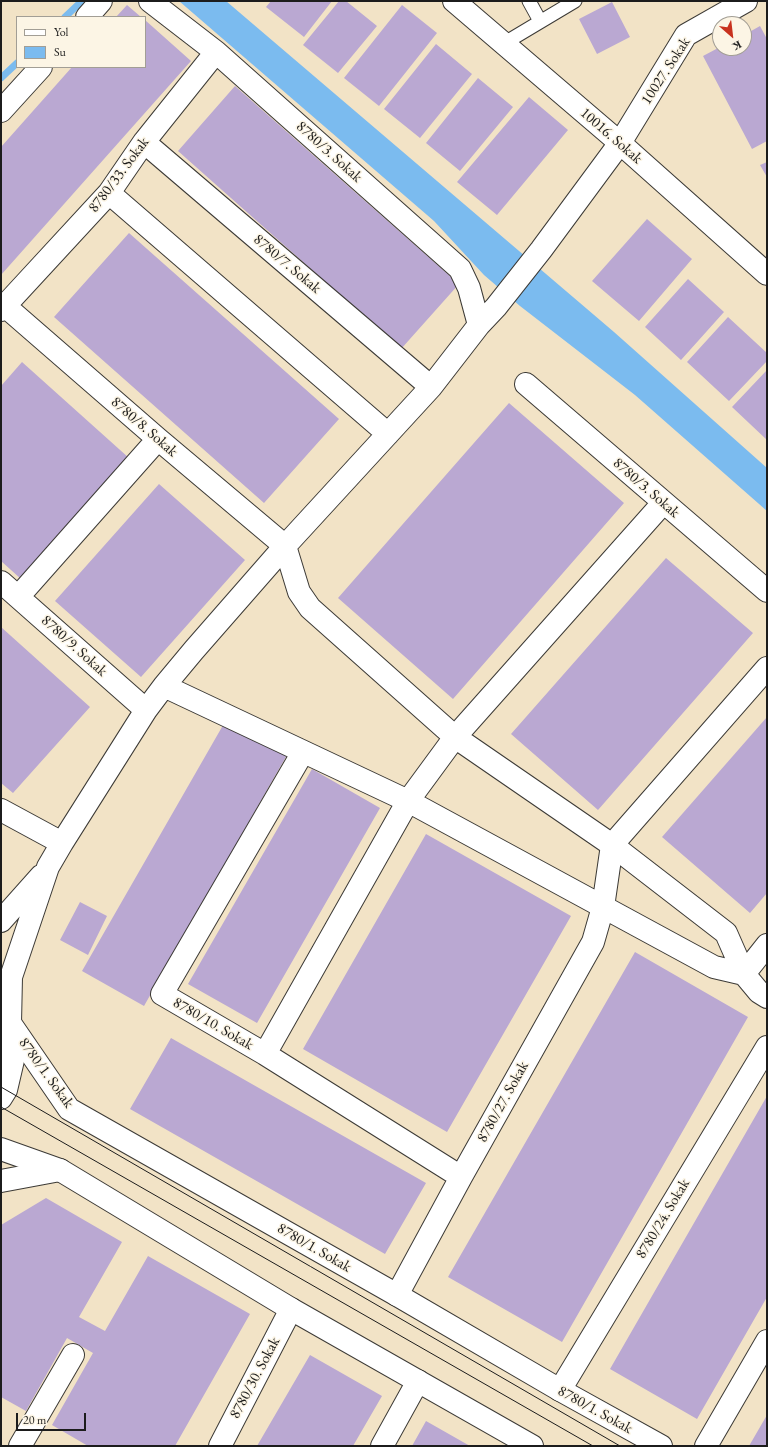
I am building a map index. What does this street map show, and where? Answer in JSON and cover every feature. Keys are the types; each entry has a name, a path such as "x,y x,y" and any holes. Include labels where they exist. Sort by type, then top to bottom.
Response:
{"street":[{"path":"88,16 101,1"},
{"name":"8780/3. Sokak","path":"150,1 216,52 460,268 469,288 479,325"},
{"name":"10016. Sokak","path":"454,1 620,143 767,274"},
{"name":"10027. Sokak","path":"48,867 146,710 164,686 285,546 431,387 479,325 496,308 620,143 686,35 746,1"},
{"name":"8780/33. Sokak","path":"3,308 109,193 144,142 216,52"},
{"path":"1,111 40,68"},
{"name":"8780/7. Sokak","path":"144,142 431,387"},
{"path":"109,193 388,434"},
{"name":"8780/8. Sokak","path":"3,308 285,546"},
{"name":"8780/3. Sokak","path":"526,384 767,591"},
{"path":"18,597 158,439"},
{"path":"266,1054 408,801 455,737 663,503"},
{"path":"285,546 299,592 310,608 455,737 612,845 726,933 744,974 759,992 767,997"},
{"name":"8780/9. Sokak","path":"1,582 146,710"},
{"path":"612,845 767,668"},
{"path":"164,686 408,801 714,968 744,974"},
{"name":"8780/10. Sokak","path":"303,752 162,994 266,1054 461,1177"},
{"path":"1,810 62,843"},
{"name":"8780/27. Sokak","path":"397,1295 592,942 603,907 612,845"},
{"path":"1,921 48,867"},
{"path":"1,1098 6,1090 13,1060 5,1018 11,977 48,867"},
{"path":"744,974 767,945"},
{"name":"8780/1. Sokak","path":"5,1018 69,1109 660,1446"},
{"name":"8780/24. Sokak","path":"560,1390 767,1047"},
{"path":"1,1149 60,1170 291,1309 532,1446"},
{"path":"1,1181 60,1170"},
{"name":"8780/30. Sokak","path":"220,1446 291,1309"},
{"path":"706,1446 767,1340"},
{"path":"20,1446 73,1355"},
{"path":"382,1446 418,1381"}],"lane":[{"path":"530,1 540,21"},
{"path":"504,44 575,1"}],"water":[{"path":"179,1 226,1 614,332 767,468 767,511 635,395 520,306 484,275 434,221"}],"building":[{"path":"271,1 332,1 304,37 266,7"},
{"path":"339,1 346,1 377,26 338,73 303,45"},
{"path":"612,2 630,37 597,54 579,19"},
{"path":"127,5 140,16 117,16"},
{"path":"402,5 437,33 379,106 344,78"},
{"path":"146,21 191,61 1,275 1,147 71,68 146,68"},
{"path":"760,26 767,39 767,141 752,149 703,56 712,51 712,56 752,56 752,30"},
{"path":"436,44 472,74 420,138 384,109"},
{"path":"478,78 513,107 460,171 426,143"},
{"path":"235,86 459,284 401,349 178,151"},
{"path":"529,97 568,130 497,215 457,182"},
{"path":"767,162 767,177 760,165"},
{"path":"647,219 692,259 639,321 592,281"},
{"path":"129,233 339,419 264,503 54,317"},
{"path":"688,279 724,312 681,360 645,327"},
{"path":"728,317 767,353 767,361 729,401 687,362"},
{"path":"22,362 129,458 21,579 1,561 1,386"},
{"path":"767,370 767,440 732,407"},
{"path":"509,403 624,503 453,699 338,598"},
{"path":"159,484 245,560 141,677 55,601"},
{"path":"666,558 753,633 598,810 511,734"},
{"path":"1,627 90,707 13,793 1,783"},
{"path":"767,717 767,893 750,913 662,837"},
{"path":"226,720 287,755 144,1006 82,971"},
{"path":"312,769 380,808 257,1023 188,984"},
{"path":"426,834 571,916 447,1132 303,1049"},
{"path":"80,902 107,916 88,955 60,940"},
{"path":"635,952 748,1017 562,1342 448,1277"},
{"path":"171,1038 426,1183 385,1254 130,1109"},
{"path":"767,1096 767,1297 697,1419 610,1369"},
{"path":"46,1198 122,1242 79,1317 105,1331 148,1256 250,1314 175,1446 88,1446 52,1425 93,1353 67,1338 26,1411 1,1397 1,1225"},
{"path":"310,1355 382,1396 353,1446 257,1446"},
{"path":"767,1415 767,1446 749,1446"},
{"path":"426,1421 470,1446 412,1446"}],"waterway":[{"path":"66,16 82,1"},
{"path":"1,78 16,64"}],"tram line":[{"path":"1,1087 620,1446"},
{"path":"1,1107 593,1446"}]}
